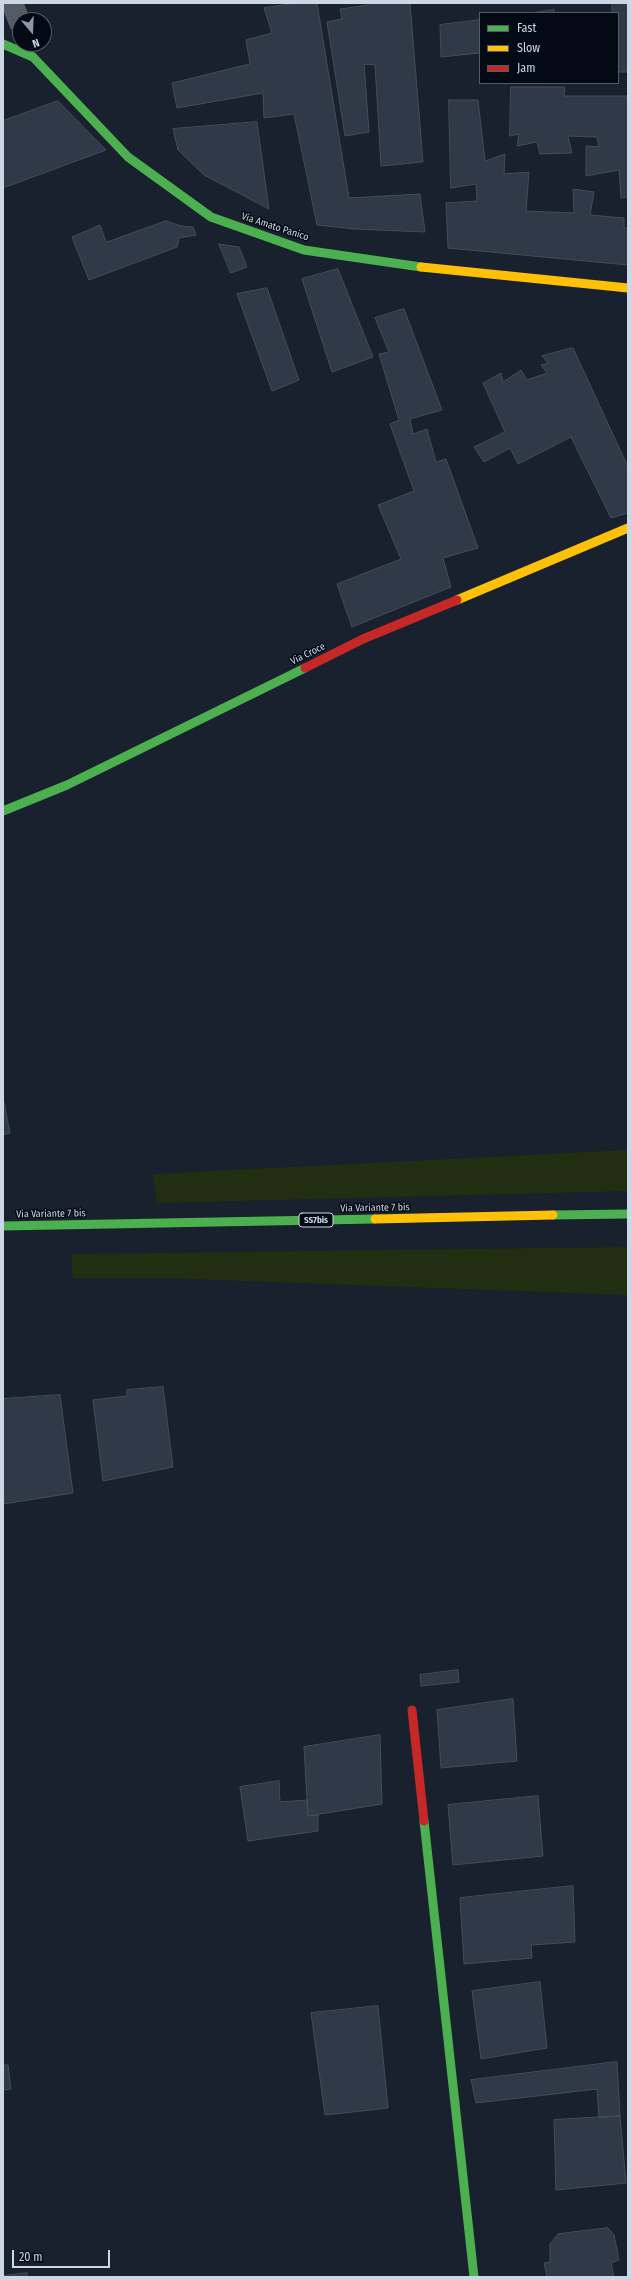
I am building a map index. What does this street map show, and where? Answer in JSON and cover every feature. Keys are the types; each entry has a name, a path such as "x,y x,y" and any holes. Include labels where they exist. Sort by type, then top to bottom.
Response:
{"street":[{"name":"Via Amato Panico","path":"33,52 128,157 211,217 304,250 440,270 628,288"},
{"name":"Via Croce","path":"3,811 67,785 363,639 628,528"},
{"name":"Via Variante 7 bis","path":"3,1226 628,1214"},
{"path":"412,1710 474,2277"}],"green space":[{"path":"628,1150 628,1191 157,1203 153,1174"},
{"path":"628,1247 628,1295 163,1278 73,1278 71,1254"}],"building":[{"path":"298,3 317,3 349,198 420,194 425,232 354,229 317,225 294,114 264,118 263,93 177,108 172,83 250,64 246,40 272,33 264,8"},
{"path":"368,3 410,3 423,162 381,166 375,65 364,64 369,132 345,136 327,22 342,19 340,9 368,5"},
{"path":"612,3 628,3 628,72 619,72 619,12 613,12"},
{"path":"554,10 554,12 539,12"},
{"path":"479,20 479,53 441,57 440,25"},
{"path":"511,87 565,87 564,96 628,96 628,197 621,198 619,170 586,176 586,146 599,147 597,137 568,136 572,153 540,154 537,142 517,146 519,134 510,136"},
{"path":"449,100 478,100 485,161 505,154 504,174 529,172 526,211 574,213 573,189 594,192 590,215 624,218 624,228 628,228 628,265 448,248 446,203 477,201 476,184 451,188"},
{"path":"58,101 106,150 3,188 3,121"},
{"path":"257,122 269,209 204,175 178,150 173,129"},
{"path":"166,221 181,226 193,227 196,235 179,238 177,247 89,280 72,237 100,225 106,242"},
{"path":"219,244 239,247 247,267 231,273"},
{"path":"338,269 373,357 332,372 302,279"},
{"path":"267,288 299,380 272,391 237,294"},
{"path":"404,309 442,410 410,419 413,434 427,429 436,462 446,459 478,548 443,558 451,587 352,627 337,584 401,559 378,505 414,491 390,424 399,420 379,354 389,352 375,318"},
{"path":"573,348 628,467 628,513 611,518 571,437 518,464 510,448 484,462 474,447 505,432 483,383 501,373 503,382 521,370 527,380 547,373 541,365 548,363 542,356"},
{"path":"3,1097 10,1133 3,1135"},
{"path":"163,1387 173,1467 103,1481 93,1400 127,1396 127,1390"},
{"path":"60,1395 73,1493 3,1504 3,1399"},
{"path":"458,1670 459,1682 421,1686 420,1675"},
{"path":"513,1699 517,1761 441,1768 437,1710"},
{"path":"380,1735 382,1804 308,1816 304,1747"},
{"path":"279,1781 280,1802 307,1800 308,1816 318,1815 318,1831 248,1841 240,1787"},
{"path":"538,1796 543,1856 453,1865 448,1805"},
{"path":"573,1886 575,1942 531,1945 532,1958 464,1964 460,1898"},
{"path":"540,1982 547,2048 481,2059 472,1991"},
{"path":"378,2006 388,2108 325,2115 311,2013"},
{"path":"617,2062 620,2116 599,2118 597,2089 476,2103 471,2080"},
{"path":"3,2065 8,2065 11,2089 3,2090"},
{"path":"620,2116 626,2183 556,2190 554,2120"},
{"path":"608,2228 614,2235 619,2260 611,2263 614,2277 547,2277 544,2263 550,2262 550,2244 558,2234"},
{"path":"27,2273 27,2277 3,2277 3,2276"}],"traffic: fast":[{"path":"3,44 33,57 128,157 211,217 304,250 421,267"},
{"path":"3,811 67,785 305,668"},
{"path":"553,1215 628,1214"},
{"path":"3,1226 375,1219"},
{"path":"424,1821 474,2277"}],"traffic: slow":[{"path":"421,267 628,288"},
{"path":"457,600 628,528"},
{"path":"375,1219 553,1215"}],"traffic: jam":[{"path":"305,668 363,639 457,600"},
{"path":"412,1710 424,1821"}]}
